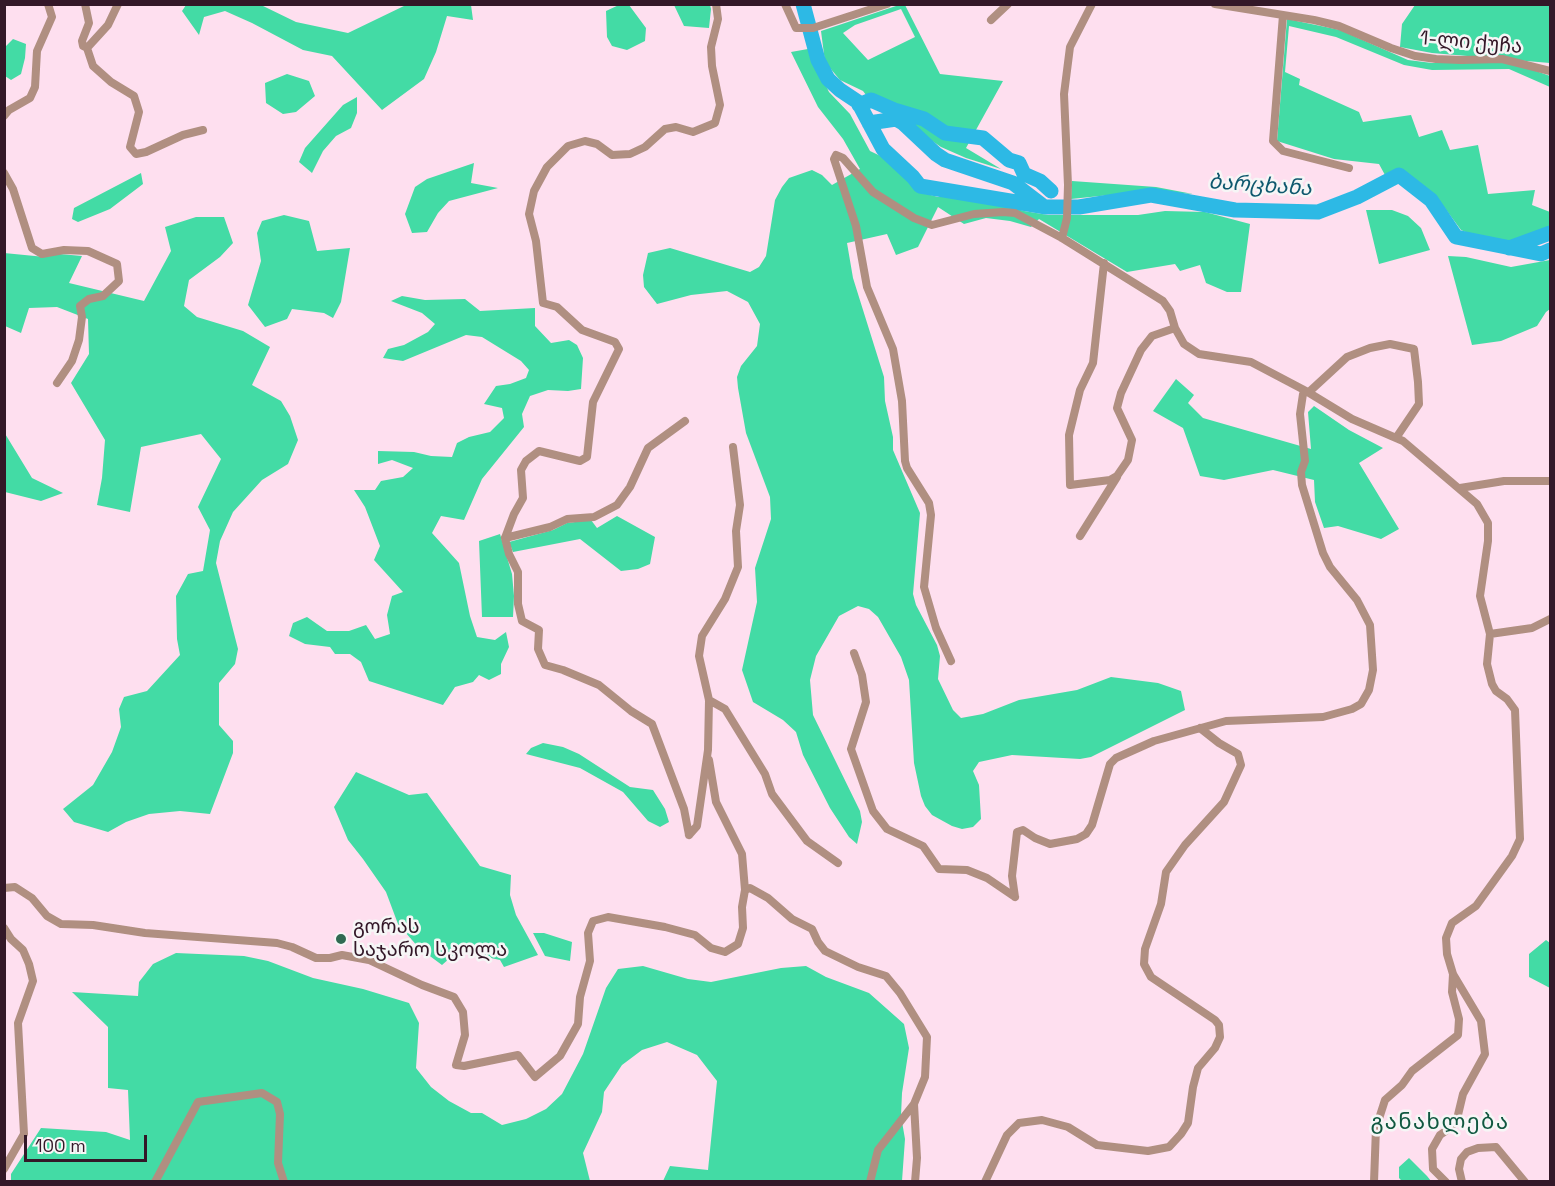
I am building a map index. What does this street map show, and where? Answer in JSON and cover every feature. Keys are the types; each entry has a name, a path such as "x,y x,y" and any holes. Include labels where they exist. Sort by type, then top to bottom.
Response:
{"street":[{"path":"4,116 9,110 30,98 35,87 37,51 52,17 48,4"},
{"path":"85,4 89,23 82,41 93,66 111,82 134,96 139,112 130,147 136,154 146,152 183,135 203,130"},
{"path":"87,48 108,25 118,4"},
{"path":"716,4 718,19 711,47 712,66 720,105 715,123 693,132 676,128 665,129 645,147 630,154 612,155 597,144 585,141 568,146 547,167 534,191 529,214 536,241 543,303 557,307 582,330 615,342 619,349 593,402 587,457 580,461 539,451 526,461 521,470 523,498 505,538 509,554 518,572 518,604 522,621 539,630 538,649 545,665 599,685 631,711 652,724 684,809 689,835 697,826 708,750 708,700 699,656 702,636 725,599 738,567 736,531 740,506 733,447"},
{"path":"785,4 796,28 813,28 887,4"},
{"path":"991,20 1008,4"},
{"path":"1062,238 1067,218 1064,94 1070,47 1092,4"},
{"name":"1-ლი ქუჩა","path":"1215,4 1339,26 1415,56 1461,60 1502,58 1551,71"},
{"path":"1283,15 1273,141 1283,151 1349,168"},
{"path":"951,661 936,628 924,587 931,515 929,502 907,468 905,461 902,401 892,349 867,287 856,226 834,159 836,155 843,158 873,192 914,218 932,225 974,214 1015,213 1062,238 1163,301 1170,311 1175,328 1184,344 1199,354 1251,362 1308,391 1352,419 1403,441 1477,504 1488,523 1488,541 1480,596 1490,634 1487,664 1496,691 1507,699 1515,710 1520,839 1512,856 1476,906 1452,923 1446,938 1447,954 1453,974 1481,1021 1485,1054 1463,1094 1457,1119 1440,1135 1432,1149 1433,1169 1446,1182"},
{"path":"4,173 14,189 32,248 42,254 64,250 88,251 117,264 119,280 104,296 89,299 80,306 79,340 72,360 57,383"},
{"path":"1104,263 1093,363 1080,390 1069,435 1070,485 1110,480 1117,476"},
{"path":"1080,536 1128,460 1132,440 1117,408 1121,393 1141,350 1152,336 1175,328"},
{"path":"854,653 862,675 866,702 851,749 873,811 887,829 923,846 939,869 967,870 987,878 1015,897 1012,876 1017,832 1023,830 1050,844 1086,834 1092,825 1110,764 1116,758 1154,741 1226,720 1323,717 1352,709 1361,704 1369,690 1373,670 1370,626 1357,600 1330,567 1323,553 1302,485 1301,472 1305,461 1300,414 1303,394 1347,357 1370,348 1390,344 1414,349 1419,404 1396,438"},
{"path":"505,538 550,527 567,519 594,517 617,505 630,487 648,448 685,421"},
{"path":"1460,488 1504,481 1551,481"},
{"path":"1490,634 1532,628 1551,619"},
{"path":"708,700 725,709 765,774 772,794 807,841 838,863"},
{"path":"985,1182 1007,1135 1019,1123 1042,1120 1068,1127 1097,1145 1148,1151 1169,1147 1188,1123 1198,1068 1215,1048 1220,1037 1219,1025 1151,977 1144,964 1145,949 1161,904 1166,872 1185,845 1224,802 1241,765 1238,754 1200,728"},
{"path":"4,888 15,887 32,898 46,916 61,924 93,925 144,933 277,944 292,947 315,958 342,955 369,960 454,997 463,1012 465,1035 456,1065 464,1066 518,1055 535,1077 560,1056 578,1024 579,997 590,961 588,933 593,921 608,917 665,927 695,935 711,948 725,952 738,944 743,928 742,907 745,890 742,854 716,802 708,750"},
{"path":"745,890 750,888 768,898 792,919 812,929 825,951 858,967 886,976 900,993 927,1037 925,1077 914,1104 878,1150 870,1182"},
{"path":"4,928 10,939 23,950 33,981 18,1023 24,1134 4,1170"},
{"path":"1374,1182 1376,1128 1385,1100 1402,1085 1412,1071 1458,1035 1460,1019 1452,992 1453,974"},
{"path":"155,1182 198,1102 262,1094 277,1102 280,1114 278,1163 284,1182"},
{"path":"914,1104 915,1182"},
{"path":"1462,1182 1461,1159 1467,1152 1478,1148 1496,1147 1525,1182"}],"green space":[{"path":"621,4 629,5 646,28 645,41 627,50 612,46 607,37 606,11"},
{"path":"902,4 905,5 940,74 1003,81 966,148 1001,169 941,147 907,119 876,108 863,91 840,80 825,62 821,31","holes":["901,9 915,37 868,60 843,33 855,25"]},
{"path":"186,5 261,5 296,22 348,33 406,5 471,5 473,20 447,16 436,52 424,79 382,110 332,56 303,50 225,11 204,17 199,35 182,11"},
{"path":"674,5 710,5 709,28 684,26"},
{"path":"1415,5 1550,5 1550,63 1432,53 1400,47 1402,24"},
{"path":"1287,19 1340,30 1408,60 1432,63 1503,62 1550,76 1550,87 1509,69 1432,70 1404,65 1336,37 1289,26 1285,72 1300,79 1299,85 1359,112 1363,122 1411,115 1419,137 1442,130 1450,150 1478,145 1488,194 1535,190 1532,205 1550,212 1550,229 1508,243 1479,238 1461,230 1444,207 1406,173 1397,170 1385,175 1379,164 1334,159 1277,141"},
{"path":"13,39 26,44 21,74 11,80 5,76 5,54 6,46"},
{"path":"808,49 829,92 850,114 870,151 891,161 920,192 938,197 962,196 994,201 1024,211 1048,215 1205,212 1250,224 1241,292 1227,292 1206,283 1200,265 1180,271 1175,264 1127,272 1039,219 1031,227 986,218 964,224 938,207 918,247 896,255 887,234 847,243 853,278 884,377 885,401 893,437 893,450 920,513 913,594 916,605 937,645 940,656 938,679 953,710 961,718 983,714 1019,700 1077,690 1111,677 1158,683 1181,691 1185,710 1091,757 1080,759 1012,755 979,762 973,771 979,785 981,819 973,827 962,829 952,826 932,815 921,796 914,763 909,680 901,657 878,617 869,609 858,606 839,616 816,656 810,680 813,715 860,811 862,822 857,844 849,837 830,808 803,755 796,732 783,720 753,702 742,670 757,602 755,568 771,519 770,497 746,433 737,377 741,366 757,346 760,324 748,302 727,291 691,295 657,304 644,287 643,275 648,253 670,248 750,272 759,267 766,256 775,200 789,178 812,170 822,175 832,185 860,169 843,139 818,107 791,52"},
{"path":"287,74 309,81 315,96 296,112 283,114 266,103 265,83"},
{"path":"357,97 357,113 351,128 336,136 323,151 312,173 299,162 305,148 343,105"},
{"path":"474,163 471,183 498,188 449,201 438,213 427,232 412,233 405,214 415,187 427,179"},
{"path":"141,173 143,184 110,209 78,222 72,219 74,208"},
{"path":"1072,181 1156,187 1193,194 1148,191 1071,199"},
{"path":"1366,210 1392,210 1408,216 1421,228 1430,250 1379,264"},
{"path":"284,215 309,221 317,251 350,248 341,302 333,318 324,313 292,309 287,319 265,327 248,305 261,261 257,233 262,221"},
{"path":"196,217 224,217 233,243 220,257 189,280 184,306 197,317 243,331 270,347 252,385 281,401 290,416 298,440 288,464 262,480 233,512 220,541 216,563 238,649 235,664 219,683 219,725 233,741 233,753 210,814 180,811 149,814 126,822 108,832 74,822 63,809 93,785 112,752 121,727 119,709 124,697 147,691 180,655 177,639 176,596 188,574 203,571 210,530 198,507 221,459 201,434 141,447 130,512 97,505 105,440 71,383 89,354 88,319 57,307 29,308 21,333 5,326 4,253 45,257 60,254 82,256 69,283 144,301 171,251 165,227"},
{"path":"1448,256 1466,257 1511,267 1550,260 1550,309 1537,326 1501,341 1472,345"},
{"path":"402,296 425,300 465,299 480,311 535,308 535,326 551,343 569,340 577,345 583,358 581,389 548,390 530,396 522,414 524,427 482,479 464,520 441,516 432,533 459,563 470,616 477,637 495,640 506,632 509,647 501,664 501,674 489,680 479,675 473,682 455,687 443,705 369,681 361,662 350,654 335,654 330,647 305,644 289,636 293,623 307,617 327,631 349,631 366,625 375,639 390,634 387,615 392,596 403,592 374,560 380,546 365,507 354,490 375,490 381,481 403,477 413,468 392,460 378,464 378,451 414,452 452,457 457,443 469,437 490,432 504,418 502,408 484,404 496,386 526,378 529,370 521,361 482,337 466,335 403,361 383,358 388,349 404,345 428,332 435,324 422,313 391,301"},
{"path":"1176,379 1194,395 1188,403 1203,418 1311,449 1308,412 1314,406 1349,430 1383,448 1359,463 1399,529 1381,539 1338,526 1324,528 1315,502 1314,480 1273,470 1224,480 1200,476 1183,428 1153,411"},
{"path":"4,432 32,478 63,493 41,501 5,492"},
{"path":"617,516 655,537 650,564 638,569 621,571 580,539 513,552 509,542 553,530 567,523 591,520 597,528"},
{"path":"500,534 512,574 513,617 482,617 479,541"},
{"path":"543,743 563,747 579,754 630,787 653,790 665,809 669,822 660,827 648,821 623,792 580,768 526,754 531,748"},
{"path":"356,772 409,795 427,793 480,866 511,875 510,895 516,915 538,955 504,967 500,960 458,951 442,965 419,948 398,924 386,892 348,840 334,807"},
{"path":"533,933 544,933 572,942 570,961 545,956"},
{"path":"1546,940 1550,943 1550,988 1529,977 1529,954"},
{"path":"176,953 244,956 268,961 313,978 363,989 409,1003 419,1023 416,1068 431,1087 449,1101 471,1113 482,1113 502,1125 526,1119 546,1109 562,1094 583,1054 606,988 618,969 643,966 688,979 711,982 781,968 806,966 826,977 869,993 904,1024 909,1048 902,1093 901,1116 905,1139 902,1181 663,1181 670,1166 708,1170 717,1081 697,1055 667,1042 642,1050 622,1065 604,1092 602,1112 583,1153 590,1181 11,1182 11,1174 41,1128 106,1132 130,1140 128,1090 108,1088 108,1027 72,992 138,996 139,982 153,964"},
{"path":"1409,1158 1431,1181 1402,1181 1399,1178 1399,1167"}],"waterway":[{"name":"ბარცხანა","path":"803,4 818,60 828,79 858,102 883,149 920,186 1046,207 1079,207 1151,195 1235,210 1318,212 1357,197 1399,175 1431,200 1456,237 1541,254 1550,250"},
{"name":"ბარცხანა","path":"859,105 871,100 924,119 945,133 983,138 1009,160 1019,163 1024,174 1040,181 1051,191"},
{"name":"ბარცხანა","path":"869,123 896,119 945,160 1013,183 1043,206"},
{"name":"ბარცხანა","path":"1509,248 1550,233"}],"place":[{"name":"გორას საჯარო სკოლა","path":"341,939"}],"district":[{"name":"განახლება","path":"1440,1123"}]}
